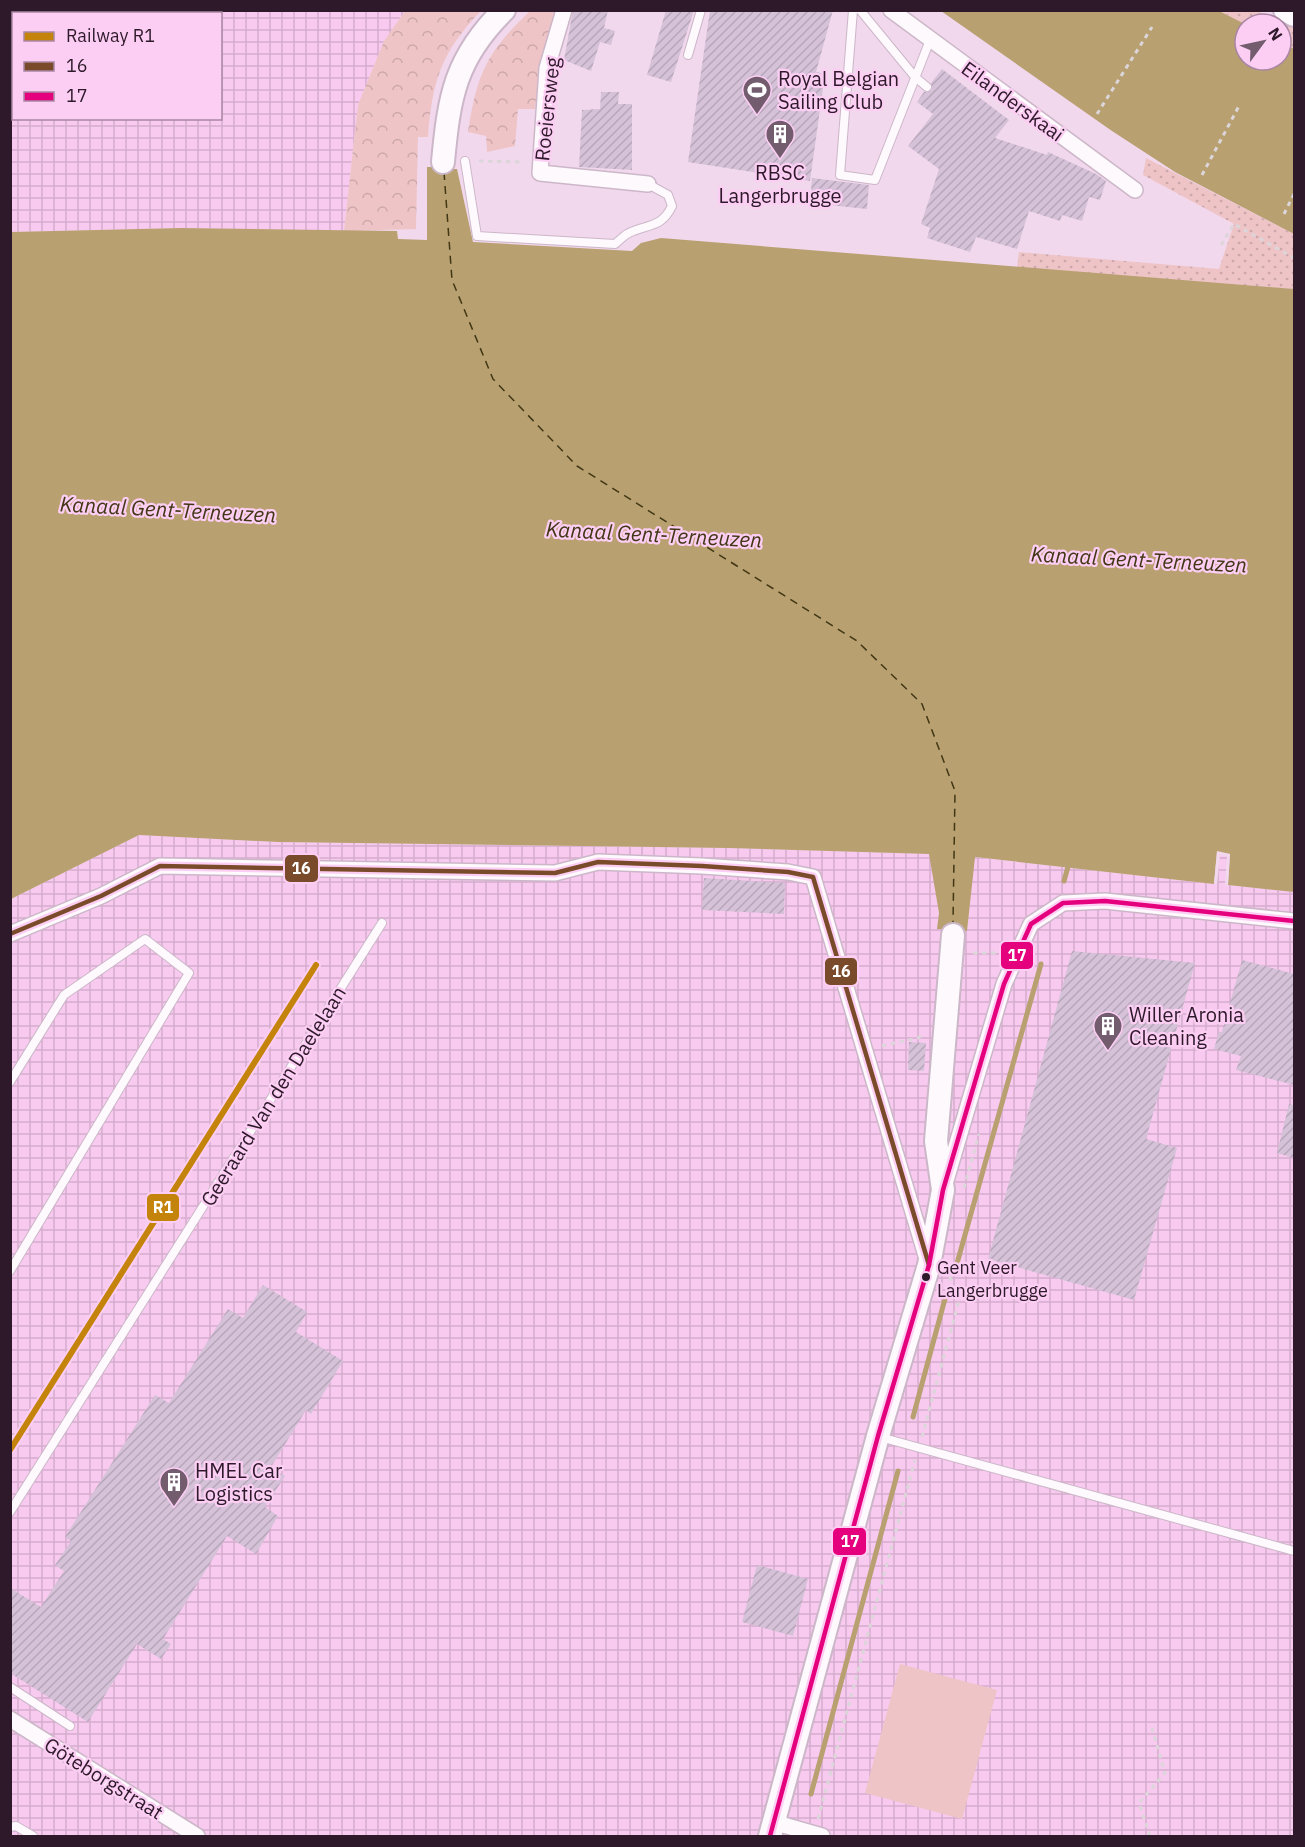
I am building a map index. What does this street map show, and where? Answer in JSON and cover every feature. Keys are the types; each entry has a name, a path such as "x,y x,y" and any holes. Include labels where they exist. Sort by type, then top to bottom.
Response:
{"main road":[{"path":"454,161 447,118 454,82 471,49 504,10"},
{"path":"1285,10 1294,15"},
{"path":"772,1829 878,1436 938,1268 953,1192 936,1141 953,935"}],"street":[{"name":"Roeiersweg","path":"564,10 547,68 540,173 648,184"},
{"name":"Eilanderskaai","path":"891,10 1135,190"},
{"path":"10,934 101,896 160,866 555,873 598,862 788,872 813,877 866,1051 938,1268"},
{"path":"953,1192 1004,984 1031,924 1063,903 1105,900 1294,921"},
{"name":"Göteborgstraat","path":"10,1719 197,1836"},
{"path":"772,1829 822,1836"}],"lane":[{"path":"688,55 701,10"},
{"path":"853,10 840,175 875,180 930,40"},
{"path":"860,10 915,76 927,87"},
{"path":"454,161 477,236 615,244 630,232 648,229 661,223 667,216 672,206 668,195 648,184"},
{"name":"Geeraard Van den Daelelaan","path":"10,1512 382,923"},
{"path":"10,1082 64,995 145,939 189,973 10,1271"},
{"path":"878,1436 1294,1551"},
{"path":"10,1688 70,1726"},
{"path":"10,1827 16,1826 33,1836"}],"path":[{"path":"1097,114 1152,27"},
{"path":"1202,175 1239,106"},
{"path":"454,161 505,162"},
{"path":"1284,214 1294,194"},
{"path":"1221,245 1234,224 1294,258"},
{"path":"973,953 1016,953"},
{"path":"866,1051 909,1038 918,1040 923,1035 923,1029"},
{"path":"953,1192 981,1127"},
{"path":"924,1429 958,1304 938,1268"},
{"path":"819,1816 914,1466"},
{"path":"1150,1836 1139,1803 1164,1773 1152,1728"}],"shaded area":[{"path":"10,11 405,11 384,41 358,105 344,231 180,228 11,232"},
{"path":"139,835 278,842 728,848 930,854 939,913 937,929 967,930 974,857 1214,884 1217,851 1230,854 1228,885 1294,892 1294,1836 11,1836 11,899"}],"green space":[{"path":"405,11 481,11 456,40 448,54 432,100 428,137 418,137 416,229 344,231 358,105 384,41"},
{"path":"530,11 556,11 540,67 535,109 518,109 515,146 487,152 486,136 468,132 475,94 486,65 494,52 503,39"},
{"path":"1219,11 1259,12 1233,12 1233,18"},
{"path":"1146,158 1294,234 1294,289 1017,268 1019,252 1219,269 1234,224 1143,175"},
{"path":"900,1664 997,1690 962,1819 865,1793"}],"water":[{"path":"941,11 1219,11 1233,18 1233,72 1293,72 1294,49 1294,234 1175,172 1112,131"},
{"name":"Kanaal Gent-Terneuzen","path":"452,162 452,169 457,169 473,242 632,251 641,243 661,238 1294,289 1294,892 1228,885 1230,854 1217,852 1214,884 975,857 967,931 937,929 939,913 929,854 728,848 278,842 139,835 11,899 11,232 181,228 397,231 398,239 427,240 427,167 433,167 432,163"}],"pier":[{"path":"1217,851 1230,854 1228,885 1225,885 1227,856 1220,855 1217,884 1214,884"}],"building":[{"path":"573,10 608,10 604,28 615,31 611,45 600,42 591,71 564,60"},
{"path":"666,10 694,10 671,82 647,75"},
{"name":"Royal Belgian Sailing Club","path":"710,10 833,10 816,72 825,74 810,181 688,162"},
{"path":"942,69 1009,120 995,138 1047,155 1048,152 1106,181 1100,200 1089,197 1082,221 1062,215 1060,221 1029,211 1017,249 976,237 970,252 927,238 930,228 921,224 939,169 908,146 933,114 917,102 924,92 932,90 931,83"},
{"path":"601,92 619,92 618,104 632,104 632,170 579,167 582,110 600,109"},
{"path":"812,178 869,185 867,209 810,203"},
{"path":"704,878 785,883 784,914 702,910"},
{"name":"Willer Aronia Cleaning","path":"1072,951 1195,963 1146,1139 1177,1148 1134,1300 988,1259"},
{"path":"1242,960 1294,974 1294,1085 1236,1070 1241,1056 1214,1049 1219,1032 1222,1032"},
{"path":"909,1042 926,1043 924,1071 908,1070"},
{"path":"1289,1104 1294,1105 1294,1158 1277,1153"},
{"name":"HMEL Car Logistics","path":"263,1285 307,1312 296,1332 343,1361 311,1414 306,1410 271,1467 285,1476 265,1507 278,1516 256,1554 227,1536 163,1639 171,1644 161,1659 137,1644 88,1722 10,1673 10,1588 41,1607 64,1571 55,1565 71,1541 65,1537 155,1395 169,1403 228,1309 243,1318"},
{"path":"757,1565 808,1579 793,1636 742,1622"}],"waterway":[{"path":"1064,881 1069,863"},
{"path":"956,1267 1041,964"},
{"path":"913,1417 946,1295"},
{"path":"811,1794 898,1471"}],"ferry route":[{"path":"444,172 452,280 493,379 577,466 857,641 922,704 955,791 953,923"}],"rail line":[{"name":"R1","path":"10,1450 316,965"}],"transit line":[{"name":"16","path":"10,934 101,896 160,866 555,873 598,862 702,866 788,872 813,877 929,1265"},
{"name":"17","path":"770,1836 878,1436 929,1265 943,1190 1004,984 1031,924 1063,903 1105,901 1294,921"}],"place":[{"name":"Royal Belgian Sailing Club","path":"757,116"},
{"name":"RBSC Langerbrugge","path":"780,160"},
{"name":"Willer Aronia Cleaning","path":"1108,1052"},
{"name":"Gent Veer Langerbrugge","path":"926,1277"},
{"name":"HMEL Car Logistics","path":"174,1508"}]}
